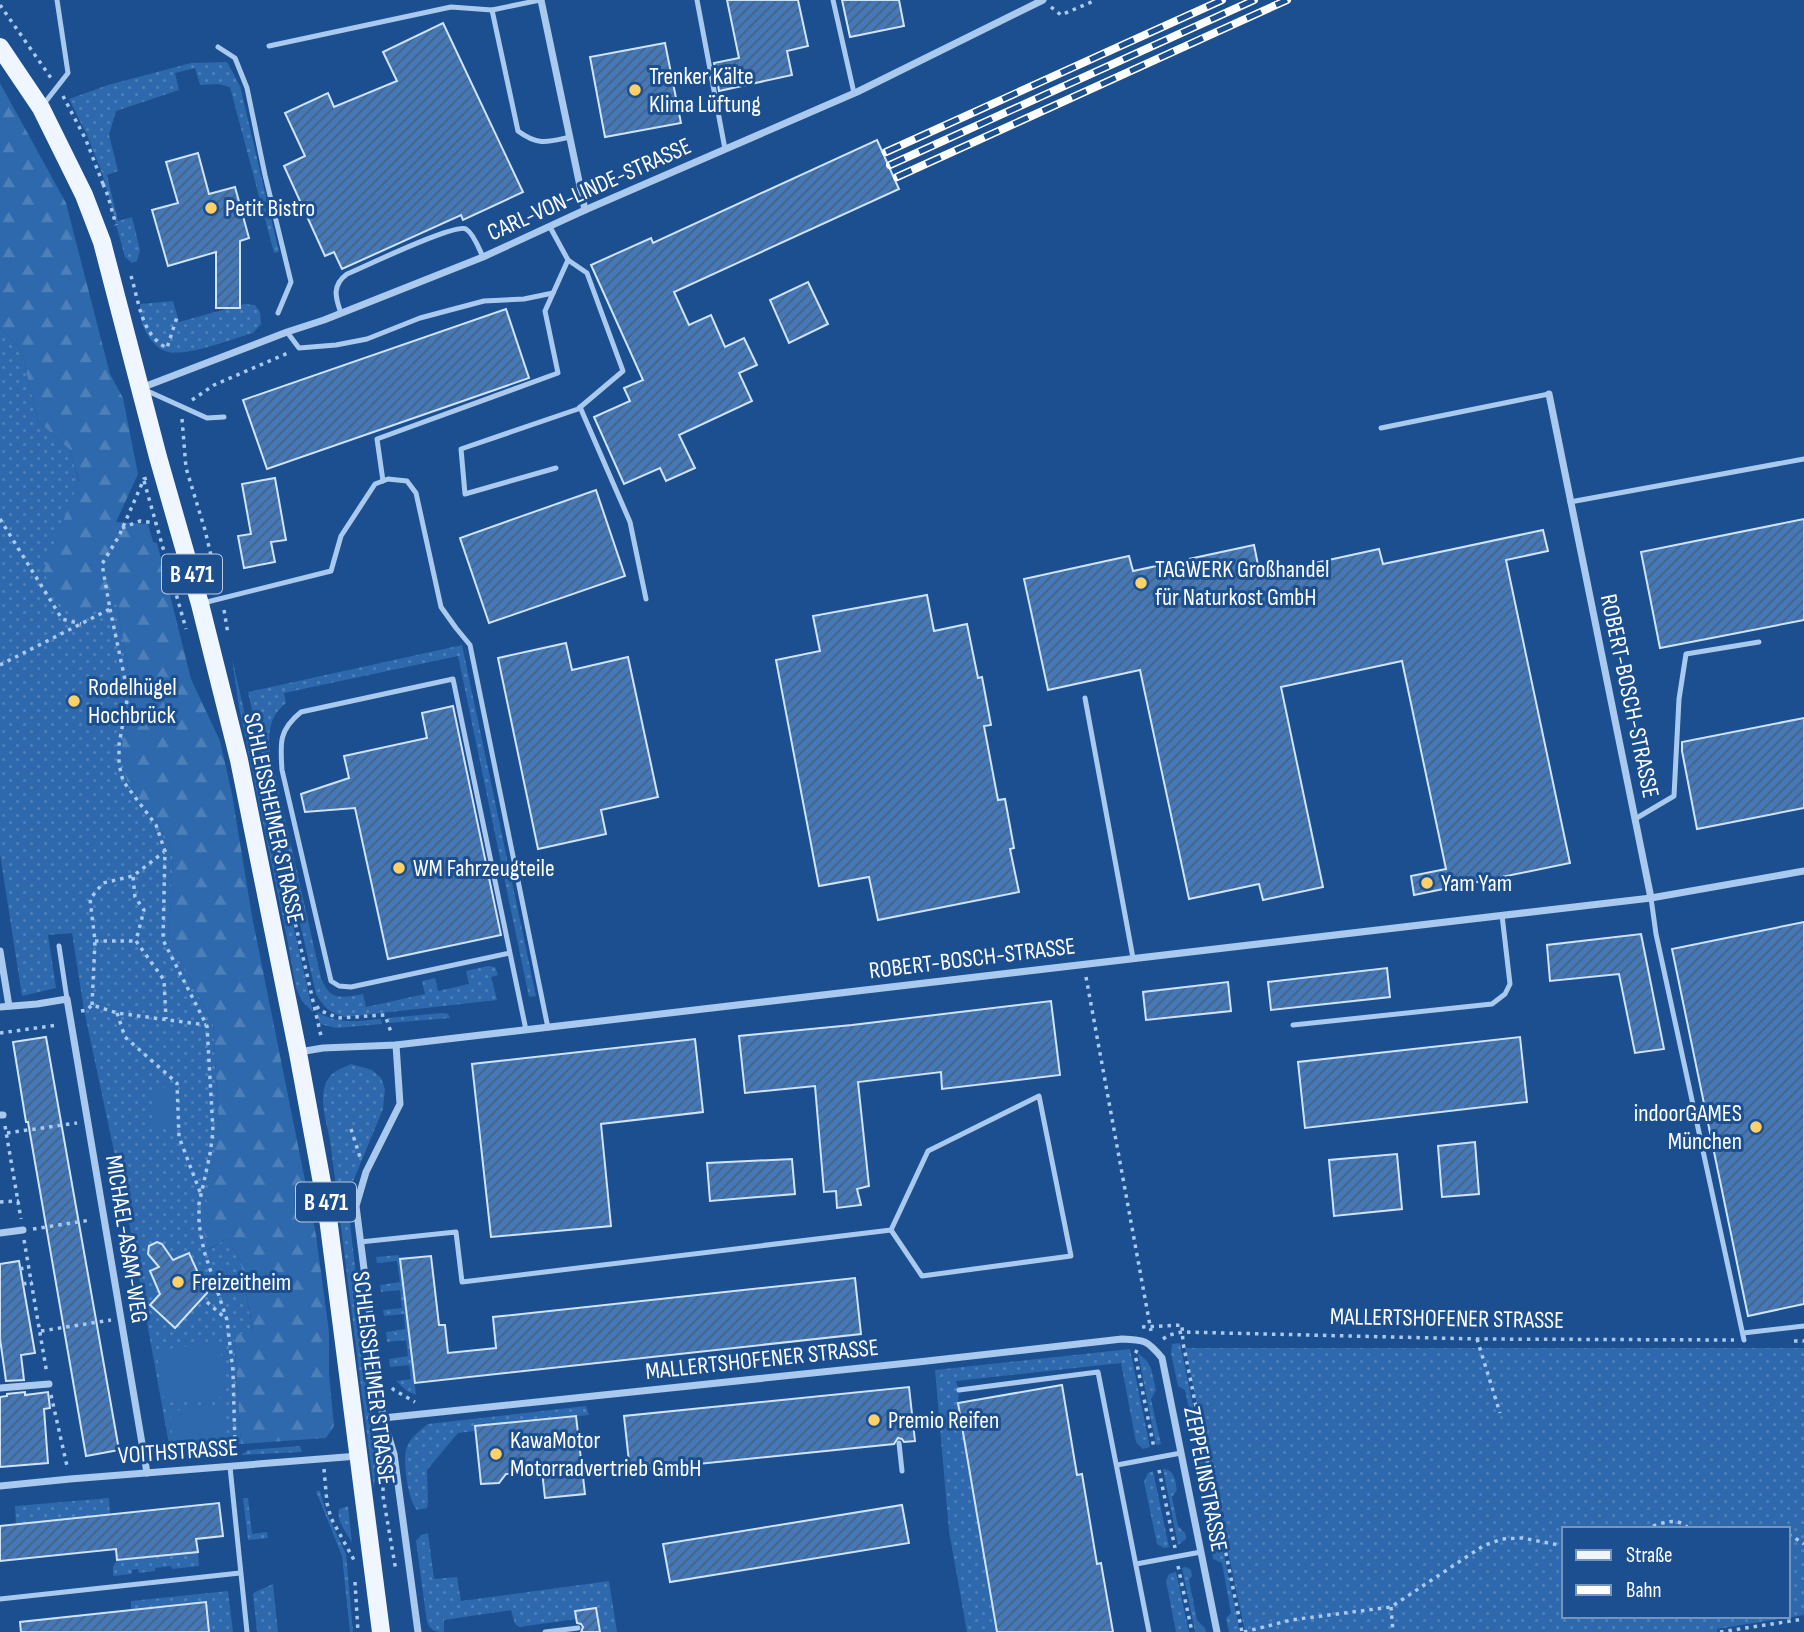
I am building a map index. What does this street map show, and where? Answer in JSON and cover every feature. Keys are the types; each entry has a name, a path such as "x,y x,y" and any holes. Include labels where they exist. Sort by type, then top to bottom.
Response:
{"main road":[{"name":"SCHLEISSHEIMER STRASSE","path":"0,47 41,108 84,195 102,242 200,604 239,760 327,1210 381,1632"}],"street":[{"path":"541,0 585,210"},
{"name":"CARL-VON-LINDE-STRASSE","path":"141,388 484,257 854,93 1043,0"},
{"name":"ROBERT-BOSCH-STRASSE","path":"1549,394 1651,898"},
{"name":"ROBERT-BOSCH-STRASSE","path":"298,1052 323,1048 396,1045 1651,898 1804,871"},
{"path":"0,951 4,1007 67,999"},
{"name":"MICHAEL-ASAM-WEG","path":"67,999 147,1473"},
{"name":"SCHLEISSHEIMER STRASSE","path":"396,1045 400,1104 366,1172 356,1206 383,1418 394,1454 418,1632"},
{"path":"0,1233 23,1230"},
{"name":"MALLERTSHOFENER STRASSE","path":"383,1418 1122,1339 1144,1340"},
{"name":"ZEPPELINSTRASSE","path":"1144,1340 1162,1358 1217,1632"},
{"path":"0,1388 49,1384"},
{"name":"VOITHSTRASSE","path":"0,1486 359,1456"}],"lane":[{"path":"41,108 68,73 57,0"},
{"path":"269,46 451,7 492,10 541,0"},
{"path":"697,0 725,149"},
{"path":"833,0 854,93"},
{"path":"492,10 518,131 529,139 544,142 570,137"},
{"path":"218,47 235,58 247,88 291,282 278,313"},
{"path":"341,313 335,290 347,274 436,235 463,227 468,230 484,257"},
{"path":"550,227 568,261 587,273 623,371 580,407 461,449 464,494 556,468"},
{"path":"383,481 377,439 558,373 545,311 568,261"},
{"path":"287,331 299,348 336,345 367,339 420,318 484,301 524,299 553,293"},
{"path":"141,388 206,418 224,417"},
{"path":"1381,428 1549,394"},
{"path":"580,407 630,522 646,599"},
{"path":"1570,502 1804,459"},
{"path":"200,604 331,571 341,536 375,484 388,479 407,481 416,493 442,607 470,645 548,1027"},
{"path":"1635,819 1674,796 1679,699 1686,654 1759,642"},
{"path":"510,953 351,987 338,986 331,981 282,770 283,735 289,722 301,712 453,679 510,953 526,1030"},
{"path":"1084,698 1133,958"},
{"path":"1651,898 1656,934 1743,1337 1804,1326"},
{"path":"1293,1025 1492,1003 1505,994 1510,984 1502,915"},
{"path":"59,946 67,999"},
{"path":"1039,1096 1071,1256 922,1276 891,1230 928,1151 1039,1096"},
{"path":"360,1242 456,1232 462,1282 891,1230"},
{"path":"959,1390 1098,1373 1149,1632"},
{"path":"899,1443 902,1471"},
{"path":"1117,1465 1181,1453"},
{"path":"230,1467 247,1632"},
{"path":"1136,1564 1202,1552"},
{"path":"0,1599 240,1573"},
{"path":"545,1632 578,1628"}],"path":[{"path":"1043,0 1061,15 1096,0"},
{"path":"103,184 119,234"},
{"path":"130,272 143,320 153,338 167,348 177,317"},
{"path":"231,646 205,530 186,468 182,419 193,399 214,384 299,348"},
{"path":"186,468 144,479 102,564 128,694 119,745 119,764 123,781 156,825 166,851 163,940 207,1026 213,1132 199,1204 199,1224 204,1251 227,1320 233,1371 235,1435 230,1467"},
{"path":"144,479 188,635"},
{"path":"0,519 62,619 81,624"},
{"path":"122,528 140,521 156,523"},
{"path":"0,665 110,609"},
{"path":"269,808 323,1048"},
{"path":"69,1013 87,1010 92,1005 95,941 90,899 103,883 133,876 166,851"},
{"path":"133,876 135,897 144,910 136,941"},
{"path":"95,941 136,941"},
{"path":"136,941 164,980 166,1019"},
{"path":"1084,964 1153,1347"},
{"path":"313,998 319,1010 338,1018 385,1015 396,1045"},
{"path":"92,1005 117,1013 207,1026"},
{"path":"117,1013 125,1037 177,1083 179,1137 201,1195"},
{"path":"0,1033 71,1024"},
{"path":"2,1115 49,1384 70,1479"},
{"path":"7,1133 88,1121"},
{"path":"351,1129 366,1172"},
{"path":"0,1202 19,1201"},
{"path":"23,1230 104,1218"},
{"path":"20,1269 29,1267"},
{"path":"23,1284 32,1282"},
{"path":"26,1300 34,1298"},
{"path":"207,1302 227,1320"},
{"path":"29,1315 37,1314"},
{"path":"31,1330 120,1318"},
{"path":"1136,1328 1182,1325 1183,1343 1243,1632 1291,1620 1391,1607 1483,1546 1502,1539 1522,1538 1562,1546"},
{"name":"MALLERTSHOFENER STRASSE","path":"1153,1347 1169,1335 1182,1332 1476,1339 1743,1337"},
{"path":"1476,1339 1500,1413"},
{"path":"1144,1340 1135,1353 1192,1632"},
{"path":"34,1346 43,1345"},
{"path":"323,1460 331,1518 354,1562"},
{"path":"1651,1527 1669,1521 1687,1527"},
{"path":"355,1574 358,1632"},
{"path":"1391,1607 1393,1632"},
{"path":"1720,1632 1804,1619"}],"green space":[{"path":"227,62 240,86 279,252 274,253 230,87 218,84 200,85 195,68 175,73 179,90 116,111 109,135 118,171 107,175 118,221 132,217 140,250 137,261 132,263 125,257 102,173 69,99 108,85 191,63"},
{"path":"0,83 66,203 110,374 123,398 138,474 116,522 148,524 153,542 157,543 191,679 220,741 316,1235 329,1332 329,1374 334,1426 326,1438 241,1444 234,1336 253,1330 240,1260 228,1238 207,1250 202,1219 219,1126 213,1024 169,938 173,851 158,823 128,784 124,770 121,751 132,693 117,604 73,619 43,572 79,481 70,450 38,421 21,350 0,327"},
{"path":"173,301 179,322 244,304 255,305 260,312 261,324 253,333 211,346 188,352 164,351 157,347 147,333 140,304"},
{"path":"0,327 21,350 38,421 70,450 79,482 43,573 117,604 132,693 125,729 128,784 158,823 173,851 169,938 213,1024 219,1126 213,1164 208,1250 228,1238 240,1260 253,1331 234,1337 241,1444 170,1450 128,1217 84,1010 72,933 48,935 56,988 22,996 0,854"},
{"path":"462,645 536,996 529,997 458,656 284,693 286,703 280,708 271,725 270,752 321,978 328,991 342,997 363,994 366,1007 425,994 422,981 435,978 438,991 469,984 466,971 488,966 495,967 498,975 491,977 497,1000 345,1017 335,1014 316,994 248,692"},
{"path":"232,658 313,1012 302,1001 296,988 239,707"},
{"path":"317,1012 341,1020 381,1019 382,1024 336,1028 320,1024"},
{"path":"448,1014 450,1018 389,1023 388,1018"},
{"path":"351,1064 372,1070 381,1078 385,1089 383,1109 347,1196 371,1408 380,1446 376,1458 374,1489 330,1140 323,1106 326,1082 333,1073"},
{"path":"178,1087 179,1129 153,1129 152,1088"},
{"path":"399,1255 416,1395 396,1381 411,1379 409,1365 390,1367 389,1359 408,1356 406,1340 387,1342 386,1332 405,1329 404,1314 384,1316 383,1310 402,1308 400,1290 381,1292 380,1285 400,1282 397,1261 377,1263 376,1257"},
{"path":"220,1343 225,1397 165,1403 156,1350"},
{"path":"1180,1343 1240,1632 1229,1632 1226,1618 1231,1613 1222,1563 1213,1559 1209,1535 1213,1527 1208,1499 1200,1492 1195,1470 1200,1463 1185,1390 1178,1386 1171,1353 1172,1344"},
{"path":"1185,1348 1804,1348 1804,1615 1790,1617 1790,1527 1562,1527 1562,1618 1785,1618 1717,1629 1717,1632 1245,1632"},
{"path":"1130,1349 1150,1447 1143,1449 1136,1442 1121,1363 956,1381 997,1632 967,1632 949,1531 935,1370"},
{"path":"1138,1353 1151,1368 1156,1390 1151,1399 1161,1444 1156,1445"},
{"path":"224,1406 228,1441 173,1446 170,1411"},
{"path":"586,1406 589,1415 475,1426 475,1431 458,1433 427,1470 427,1508 417,1510 414,1505 407,1481 406,1450 412,1438 428,1424"},
{"path":"300,1446 302,1452 241,1455 248,1450"},
{"path":"1163,1469 1172,1473 1176,1483 1177,1490 1172,1497 1178,1526 1185,1533 1186,1539 1178,1545"},
{"path":"1153,1471 1169,1547 1164,1548 1157,1544 1144,1482 1148,1473"},
{"path":"316,1491 320,1491 346,1554 353,1632 350,1632 342,1556"},
{"path":"109,1498 110,1515 16,1525 15,1506"},
{"path":"243,1498 248,1498 252,1534 267,1532 268,1538 248,1540"},
{"path":"348,1506 352,1543 338,1513 339,1509"},
{"path":"428,1533 434,1579 457,1577 461,1601 609,1581 617,1632 600,1632 596,1608 575,1611 576,1619 519,1627 515,1624 511,1610 444,1620 444,1632 434,1630 427,1622 416,1541 421,1535"},
{"path":"198,1552 199,1566 172,1569 171,1566 139,1573 138,1569 132,1570 132,1574 113,1576 113,1567 117,1560"},
{"path":"1182,1568 1191,1570 1192,1576 1189,1580 1197,1620 1206,1632 1195,1632"},
{"path":"1176,1572 1189,1632 1176,1632 1166,1581 1169,1574"},
{"path":"273,1584 278,1632 257,1632 253,1593"},
{"path":"228,1591 233,1632 209,1632 206,1602 131,1610 131,1601"}],"building":[{"path":"727,0 798,0 808,46 787,51 792,75 719,91 714,63 739,58"},
{"path":"842,0 899,0 904,26 850,37"},
{"path":"443,23 523,192 463,220 461,215 342,269 334,252 325,256 284,166 305,156 285,113 328,93 334,107 397,81 383,52"},
{"name":"Trenker Kälte Klima Lüftung","path":"665,43 681,123 605,137 590,57"},
{"path":"877,140 899,189 674,292 689,325 711,315 725,347 744,338 757,365 739,373 752,401 679,435 695,468 666,481 660,468 624,484 594,417 630,401 624,388 643,380 591,265 651,238 653,243"},
{"path":"198,153 209,194 235,187 249,238 240,241 240,308 216,308 216,252 168,266 152,210 178,203 166,162"},
{"path":"808,282 828,324 789,343 770,300"},
{"path":"506,309 529,378 267,469 243,400"},
{"path":"275,478 286,540 271,542 275,562 244,568 238,536 251,534 242,484"},
{"path":"596,490 625,576 489,623 460,538"},
{"path":"1804,519 1804,620 1660,648 1641,552"},
{"path":"1543,530 1548,551 1506,560 1570,863 1414,895 1411,876 1446,869 1402,661 1281,687 1323,887 1263,900 1259,884 1189,899 1140,670 1048,690 1024,579 1129,556 1133,571 1254,545 1260,575 1379,549 1383,564"},
{"path":"927,595 934,631 967,624 978,678 982,677 991,725 984,726 998,800 1005,799 1014,848 1010,849 1019,892 878,920 869,877 819,886 776,660 820,651 813,616"},
{"path":"566,643 572,670 628,657 658,797 601,810 606,834 538,849 498,658"},
{"path":"453,706 501,935 388,959 355,808 305,812 301,794 349,778 344,756 427,738 422,713"},
{"path":"1804,718 1804,808 1697,829 1682,742"},
{"name":"indoorGAMES München","path":"1804,922 1804,1304 1748,1316 1672,949"},
{"path":"1641,934 1664,1049 1635,1053 1619,974 1550,981 1547,945"},
{"path":"1387,968 1390,997 1271,1010 1268,982"},
{"path":"1228,982 1231,1011 1146,1020 1143,992"},
{"path":"1051,1001 1060,1075 942,1089 941,1072 858,1082 869,1186 857,1189 861,1205 837,1208 836,1191 824,1192 815,1086 745,1093 739,1036"},
{"path":"46,1037 119,1450 86,1456 13,1042"},
{"path":"1520,1037 1527,1102 1305,1128 1298,1062"},
{"path":"695,1039 703,1112 601,1124 611,1226 491,1237 472,1064"},
{"path":"1475,1142 1479,1194 1442,1197 1438,1146"},
{"path":"1397,1154 1402,1209 1334,1216 1329,1160"},
{"path":"792,1159 795,1194 710,1201 707,1163"},
{"name":"Freizeitheim","path":"157,1242 162,1244 173,1260 189,1253 207,1293 175,1328 150,1305 160,1294 150,1271 159,1267 148,1254 149,1246"},
{"path":"431,1256 439,1325 445,1325 448,1353 496,1348 493,1317 855,1278 861,1334 415,1383 400,1259"},
{"path":"19,1261 35,1353 21,1355 24,1380 6,1381 0,1339 0,1264"},
{"path":"1062,1385 1077,1475 1082,1474 1097,1564 1101,1563 1113,1632 997,1632 958,1403"},
{"path":"909,1387 915,1441 904,1442 898,1438 894,1444 630,1471 624,1416"},
{"path":"25,1392 25,1395 48,1392 50,1408 44,1409 48,1463 0,1467 0,1397"},
{"path":"576,1416 585,1494 545,1498 542,1471 506,1474 499,1483 481,1484 475,1426"},
{"path":"219,1503 223,1536 196,1539 198,1552 117,1560 116,1549 0,1561 0,1526"},
{"path":"902,1505 909,1543 670,1582 663,1544"},
{"path":"206,1602 209,1632 21,1632 20,1622"},
{"path":"596,1608 600,1632 581,1632 583,1627 577,1623 575,1611"}],"railway":[{"path":"886,152 1222,0"},
{"path":"890,165 1254,0"},
{"path":"897,177 1287,0"}],"place":[{"name":"Trenker Kälte Klima Lüftung","path":"635,90"},
{"name":"Petit Bistro","path":"211,208"},
{"name":"TAGWERK Großhandel für Naturkost GmbH","path":"1141,583"},
{"name":"Rodelhügel Hochbrück","path":"74,701"},
{"name":"WM Fahrzeugteile","path":"399,868"},
{"name":"Yam Yam","path":"1427,883"},
{"name":"indoorGAMES München","path":"1756,1127"},
{"name":"Freizeitheim","path":"178,1282"},
{"name":"Premio Reifen","path":"874,1420"},
{"name":"KawaMotor Motorradvertrieb GmbH","path":"496,1454"}]}
